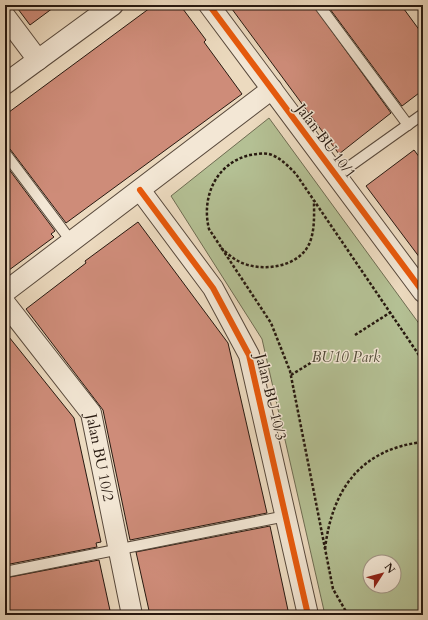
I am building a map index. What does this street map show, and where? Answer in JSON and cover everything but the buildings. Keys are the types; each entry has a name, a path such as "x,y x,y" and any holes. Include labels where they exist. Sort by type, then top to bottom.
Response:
{"street":[{"name":"Jalan BU 10/1","path":"209,5 423,292"},
{"path":"5,84 38,60 103,8"},
{"path":"5,16 38,60"},
{"path":"5,292 272,89"},
{"name":"Jalan BU 10/3","path":"140,190 212,288 249,355 308,615"},
{"name":"Jalan BU 10/2","path":"5,303 90,412 132,615"}],"lane":[{"path":"319,5 408,125"},
{"path":"336,176 423,114"},
{"path":"5,153 71,241"},
{"path":"5,572 286,516"}],"path":[{"path":"348,615 333,589 308,454 291,375 271,323 209,229 206,216 206,200 213,183 225,167 240,158 258,154 271,154 283,161 296,174 423,361"},
{"path":"219,246 238,261 251,266 264,268 289,263 300,255 309,244 314,228 314,200"},
{"path":"355,335 391,312"},
{"path":"291,375 322,356"},
{"path":"325,552 328,528 336,503 345,486 363,465 383,452 409,444 423,442"}],"green space":[{"name":"BU10 Park","path":"269,118 423,329 423,615 325,615 262,339 171,196"}],"cycle path":[{"path":"209,5 423,292"},
{"path":"140,190 213,288 249,355 308,615"}]}
